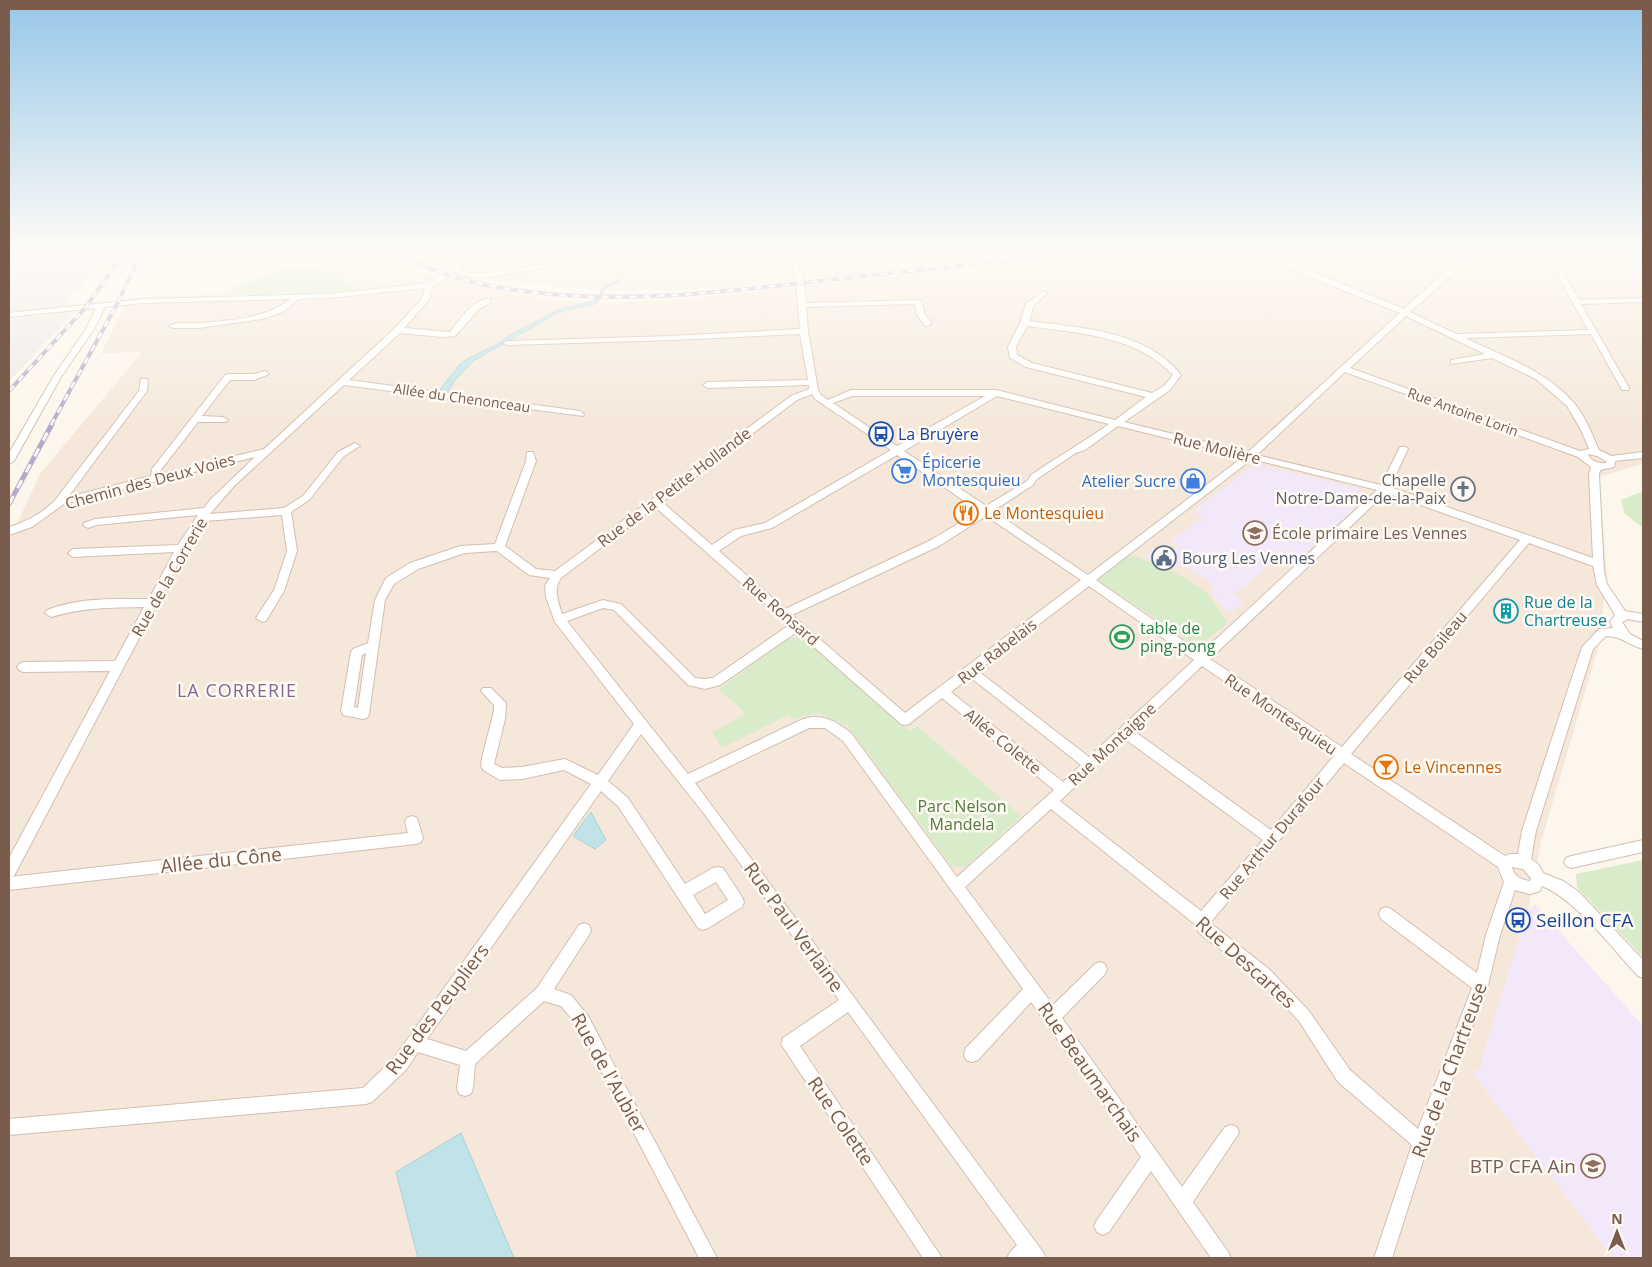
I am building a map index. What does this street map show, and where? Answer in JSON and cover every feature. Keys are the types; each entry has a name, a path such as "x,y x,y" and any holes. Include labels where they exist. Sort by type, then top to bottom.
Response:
{"street":[{"path":"9,315 64,309"},
{"path":"9,461 57,377 90,329 100,309"},
{"path":"174,326 199,326 262,317 281,309"},
{"name":"Rue de la Correrie","path":"10,866 182,548 205,515 231,484 343,382 398,330 417,309"},
{"path":"398,330 442,335 452,334 474,309"},
{"path":"707,385 813,386 804,331 803,309"},
{"path":"920,309 921,315 928,324"},
{"path":"1028,309 1012,351 1013,356 1021,362 1153,396"},
{"path":"1397,309 1539,377 1562,396 1579,416 1595,452"},
{"name":"Rue Rabelais","path":"905,720 1250,456 1410,309"},
{"path":"1580,309 1624,388"},
{"path":"784,614 935,543 1030,483 1034,477 1073,451 1082,448 1174,382 1176,375 1167,362 1160,357 1133,346 1104,337 1024,323"},
{"path":"507,343 672,338 804,331"},
{"path":"1455,336 1593,332"},
{"path":"1454,362 1494,355"},
{"name":"Rue Antoine Lorin","path":"1344,370 1582,455"},
{"path":"156,478 155,471 228,377 254,377 265,374"},
{"path":"61,502 65,494 143,391 144,381"},
{"name":"Allée du Chenonceau","path":"343,382 580,414"},
{"name":"Rue Montesquieu","path":"813,386 826,403 1504,864"},
{"name":"Rue de la Petite Hollande","path":"557,574 813,386"},
{"name":"Rue Molière","path":"826,403 851,393 996,393 1384,489 1599,564"},
{"path":"711,551 738,533 768,526 996,393"},
{"path":"195,420 223,420"},
{"path":"88,525 95,522 286,511 306,498 341,454 355,446"},
{"path":"1384,489 1403,449"},
{"name":"Chemin des Deux Voies","path":"9,531 28,525 61,502 267,451"},
{"path":"1610,459 1612,462 1609,466 1596,466 1584,460 1582,455 1586,451 1595,452 1610,459 1643,455"},
{"path":"499,547 531,462 530,454"},
{"path":"1596,466 1594,475 1602,585 1622,616"},
{"name":"Rue Montaigne","path":"957,886 1090,765 1384,489"},
{"name":"Rue Ronsard","path":"656,502 905,720"},
{"path":"262,618 279,591 292,551 286,511"},
{"name":"Rue Boileau","path":"1343,755 1526,539"},
{"path":"373,646 357,652 347,711 363,714 380,600 390,581 414,566 464,549 499,547 533,572 557,574"},
{"path":"73,553 182,548"},
{"name":"Rue Paul Verlaine","path":"557,574 550,586 551,597 560,619 596,668 686,781 849,1002 1027,1254"},
{"path":"51,613 65,606 152,603"},
{"path":"560,619 603,604 617,607 692,682 705,684 716,682 798,625"},
{"path":"1643,618 1635,615 1622,616 1616,622 1620,632 1643,645"},
{"path":"1524,862 1529,831 1544,780 1588,646 1603,632 1620,632"},
{"path":"23,667 118,666"},
{"path":"970,672 1090,765"},
{"path":"487,691 500,703 501,714 488,751 487,766 500,774 522,774 565,764 600,782 623,802 683,893"},
{"name":"Allée Colette","path":"943,692 1063,790"},
{"name":"Rue Beaumarchais","path":"686,781 807,723 819,720 832,724 847,737 1052,1017 1222,1258"},
{"name":"Rue des Peupliers","path":"9,1127 366,1096 400,1064 416,1043 641,724"},
{"path":"1125,732 1271,838"},
{"name":"Rue Arthur Durafour","path":"1202,921 1343,755"},
{"name":"Rue Descartes","path":"1051,801 1202,921 1204,928 1264,974 1304,1016 1344,1076 1422,1142"},
{"name":"Allée du Cône","path":"9,884 416,838 412,822"},
{"path":"1571,862 1643,846"},
{"path":"1538,878 1537,883 1531,888 1514,883 1505,873 1504,864 1510,860 1524,862 1533,869 1538,878 1558,886 1573,896 1643,971"},
{"name":"Rue de la Chartreuse","path":"1382,1258 1422,1142 1481,985 1493,935 1510,885 1514,883"},
{"path":"1386,914 1481,985"},
{"path":"465,1088 468,1060 542,994 584,930"},
{"path":"1052,1017 1100,969"},
{"path":"972,1054 1032,990"},
{"name":"Rue de l'Aubier","path":"542,994 566,1000 584,1021 705,1256"},
{"name":"Rue Colette","path":"849,1002 789,1044 933,1258"},
{"path":"416,1043 468,1060"},
{"path":"1182,1202 1231,1133"},
{"path":"1103,1226 1150,1158"}],"shaded area":[{"path":"9,309 42,309 9,313"},
{"path":"123,309 1643,309 1643,464 1602,476 1599,479 1607,575 1598,648 1541,842 1528,911 1483,1056 1481,1068 1473,1073 1613,1258 9,1258 9,541 40,474 143,351 101,354"},
{"path":"75,312 61,327 9,381 9,319"},
{"name":"École primaire Les Vennes","path":"1261,465 1357,488 1366,497 1291,567 1284,566 1271,559 1268,561 1271,563 1244,588 1241,587 1233,594 1244,602 1232,613 1224,608 1211,592 1215,588 1210,585 1212,583 1185,566 1183,568 1178,565 1174,568 1152,561 1145,556 1158,546 1168,553 1177,548 1170,542 1198,520 1202,522 1205,520 1195,510 1248,469"},
{"name":"BTP CFA Ain","path":"1535,904 1643,1026 1643,1258 1613,1258 1473,1073 1481,1068 1483,1056 1528,911"}],"green space":[{"path":"1643,491 1643,528 1625,514 1621,500"},
{"path":"1130,554 1171,570 1206,592 1228,623 1198,647 1098,580"},
{"name":"Parc Nelson Mandela","path":"805,638 910,731 917,726 1021,816 966,867 951,866 848,726 818,713 794,719 788,715 722,748 712,732 746,714 719,689 786,640"},
{"path":"1643,860 1643,957 1577,887 1576,874"}],"water":[{"path":"560,309 572,309 559,312 473,361 455,380 447,393 438,392 460,364 498,344 510,335"},
{"path":"591,812 606,840 595,849 573,836"},
{"path":"461,1133 514,1258 418,1258 396,1172"}],"railway":[{"path":"9,391 84,309"},
{"path":"51,425 114,309"},
{"path":"9,504 52,424"}],"place":[{"name":"La Bruyère","path":"881,434"},
{"name":"Épicerie Montesquieu","path":"904,471"},
{"name":"Atelier Sucre","path":"1193,481"},
{"name":"Chapelle Notre-Dame-de-la-Paix","path":"1463,489"},
{"name":"Le Montesquieu","path":"966,513"},
{"name":"École primaire Les Vennes","path":"1255,533"},
{"name":"Bourg Les Vennes","path":"1164,558"},
{"name":"Rue de la Chartreuse","path":"1506,611"},
{"name":"table de ping-pong","path":"1122,637"},
{"name":"Le Vincennes","path":"1386,767"},
{"name":"Seillon CFA","path":"1518,920"},
{"name":"BTP CFA Ain","path":"1593,1166"}],"district":[{"name":"LA CORRERIE","path":"237,691"}]}
